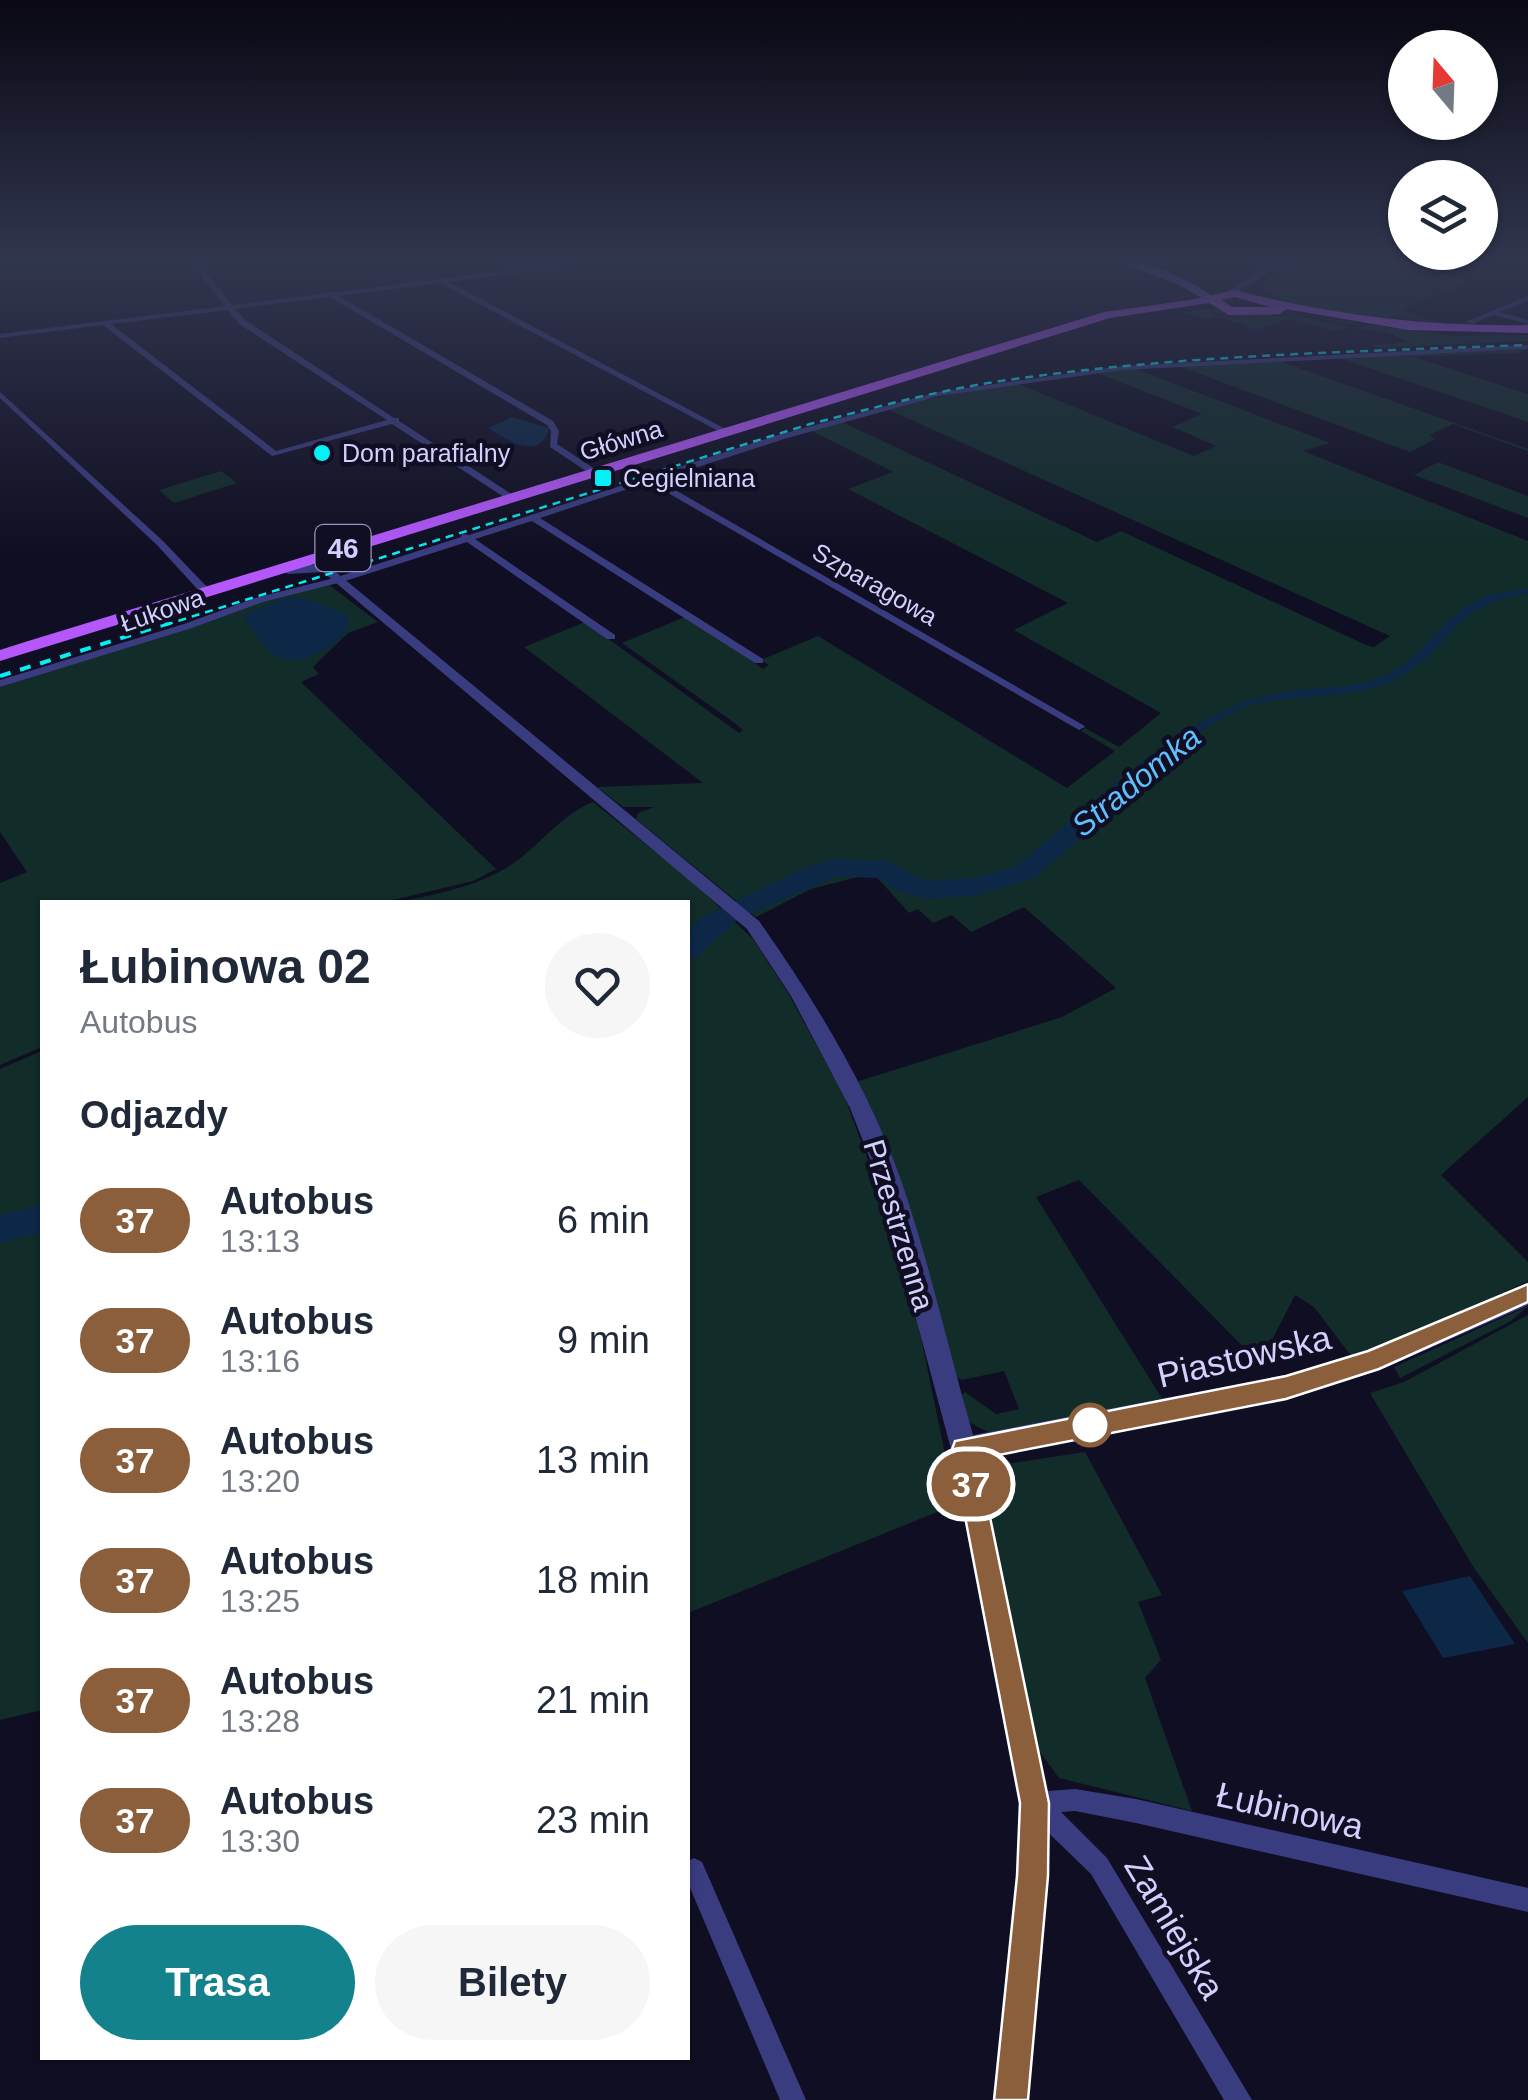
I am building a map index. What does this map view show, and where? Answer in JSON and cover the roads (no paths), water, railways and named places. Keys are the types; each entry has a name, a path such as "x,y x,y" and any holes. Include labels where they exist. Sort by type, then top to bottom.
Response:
{"main road":[{"name":"Główna","path":"0,656 204,590 974,358"},
{"name":"Główna","path":"31,646 89,632 482,508"}],"street":[{"path":"150,358 275,454 396,420"},
{"path":"299,358 513,499"},
{"path":"440,358 550,422 556,432 552,445 596,474"},
{"path":"587,358 729,433"},
{"path":"288,570 332,574 867,411 983,385 1136,367 1322,358"},
{"path":"0,394 160,543 204,590"},
{"name":"Szparagowa","path":"648,478 1079,728"},
{"path":"530,516 759,661"},
{"path":"465,536 610,637"},
{"path":"332,574 347,552"},
{"name":"Łukowa","path":"0,684 140,642 332,574"},
{"name":"Przestrzenna","path":"332,574 753,925 799,993 860,1108 891,1184 964,1449 1034,1803 1033,1876 1011,2100"},
{"name":"Piastowska","path":"964,1449 1286,1387 1371,1362 1528,1294"},
{"name":"Łubinowa","path":"1034,1803 1075,1800 1136,1811 1528,1900"},
{"name":"Zamiejska","path":"1034,1803 1099,1866 1240,2100"},
{"path":"694,1870 793,2100"}],"water":[{"path":"512,417 549,428 545,438 539,444 522,445 488,428"},
{"path":"1528,589 1528,594 1502,599 1467,617 1431,654 1396,679 1364,690 1252,704 1204,729 1134,787 1125,782 1181,736 1220,712 1265,696 1376,679 1411,659 1475,600"},
{"path":"286,598 304,598 347,614 348,629 313,656 281,658 260,641 245,614"},
{"path":"1470,1576 1515,1644 1443,1658 1402,1591"}],"waterway":[{"name":"Stradomka","path":"735,910 835,868 887,870 903,883 926,890 974,887 1024,873 1159,759"},
{"name":"Stradomka","path":"690,947 709,926 727,915"},
{"name":"Stradomka","path":"0,1229 40,1219"}],"railway":[{"path":"165,625 810,424 988,383 1123,366 1241,358"},
{"path":"0,676 173,622"}],"place":[{"name":"Dom parafialny","path":"322,453"},
{"name":"Cegielniana","path":"603,478"}]}
